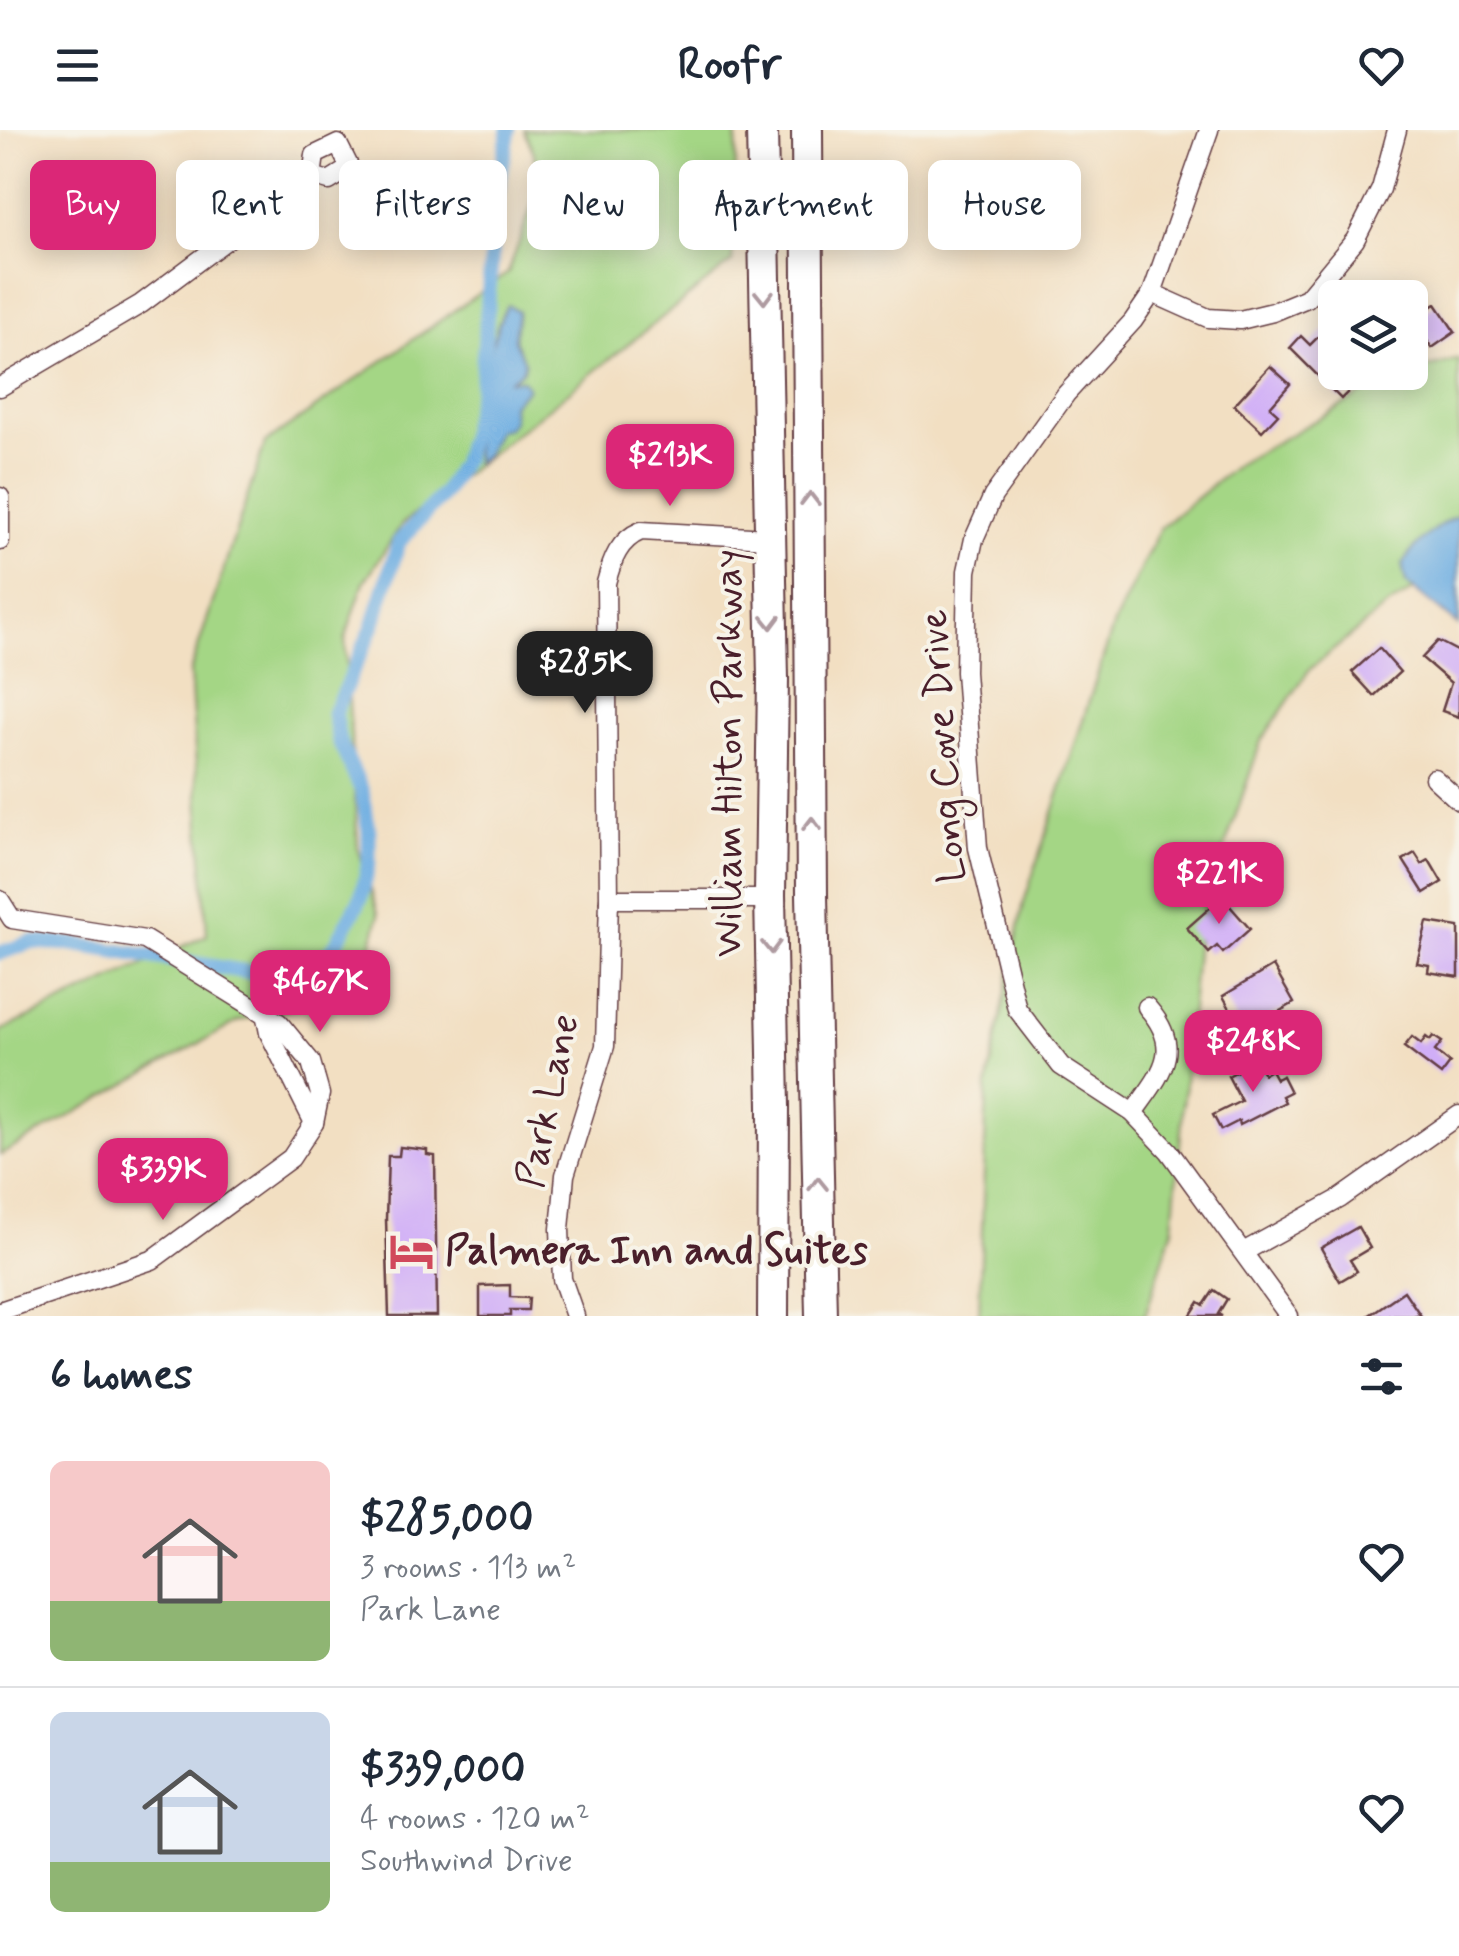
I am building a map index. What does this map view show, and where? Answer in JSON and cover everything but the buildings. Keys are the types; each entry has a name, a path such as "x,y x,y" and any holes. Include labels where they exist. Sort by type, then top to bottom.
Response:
{"highway":[{"name":"William Hilton Parkway","path":"762,130 773,679 773,1316"},
{"name":"William Hilton Parkway","path":"807,130 821,1316"},
{"path":"770,899 802,920 815,1033"}],"street":[{"name":"Long Cove Drive","path":"1210,130 1152,293 1133,321 1066,394 993,496 974,539 967,588 966,672 978,848 1017,1010 1061,1066 1133,1113 1169,1151 1289,1316"},
{"path":"1152,293 1208,318 1240,320 1306,298 1355,240 1381,190 1396,130"},
{"path":"0,386 141,304 213,250"},
{"path":"0,497 0,541"},
{"name":"Park Lane","path":"575,1316 562,1279 564,1175 605,1046 606,583 626,537 641,531 769,538"},
{"path":"1434,778 1459,802"},
{"path":"608,899 770,899"},
{"path":"0,900 12,919 145,940 278,1023 316,1072 320,1094 314,1123 291,1158 152,1260 5,1312"},
{"path":"1133,1113 1166,1061 1168,1041 1162,1024 1147,1007"},
{"path":"1245,1252 1341,1198 1459,1115"}],"green space":[{"path":"524,130 737,130 736,160 679,160 679,250 732,250 732,262 402,524 364,582 345,639 358,847 379,916 365,971 328,1000 239,1021 0,1155 0,1031 207,935 190,672 265,443 508,273 527,220 527,250 659,250 659,160 535,160"},
{"path":"1459,359 1459,562 1383,609 1309,670 1261,741 1198,926 1173,1228 1145,1316 979,1316 987,1087 1024,902 1114,624 1160,528 1238,464 1369,390 1428,390 1428,368"}],"water":[{"path":"508,305 518,311 514,340 525,363 522,371 510,380 523,380 528,388 512,404 513,421 508,428 498,430 485,456 476,463 483,382 495,335"},
{"path":"1459,515 1459,626 1406,583 1402,564 1427,535"}],"waterway":[{"path":"0,953 32,942 72,944 285,978 320,961 335,946 361,898 369,862 369,831 362,791 339,741 334,713 373,626 399,542 444,493 464,458 481,388 496,200 509,130"}],"place":[{"name":"Palmera Inn and Suites","path":"412,1252"}]}
